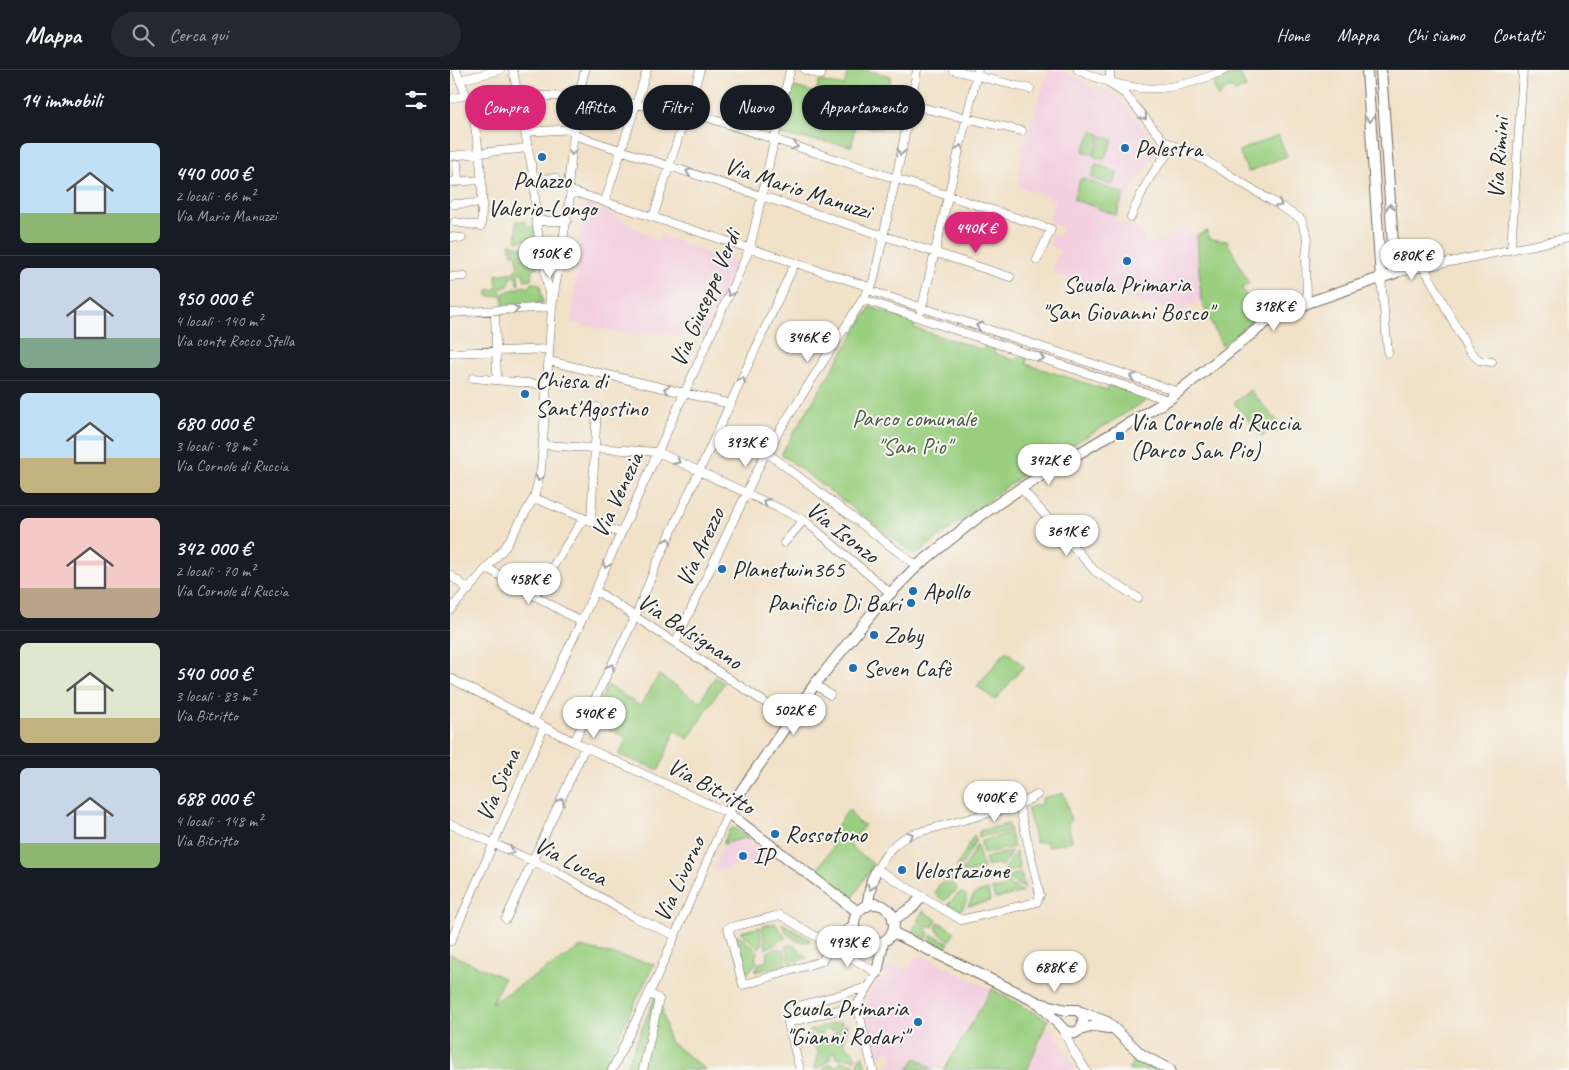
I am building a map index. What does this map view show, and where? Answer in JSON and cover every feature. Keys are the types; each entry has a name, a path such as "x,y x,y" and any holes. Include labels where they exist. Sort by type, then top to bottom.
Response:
{"main road":[{"path":"1367,70 1381,278"},
{"path":"728,814 735,800 816,684 889,592 917,566 984,513 1020,488 1168,400 1265,323 1308,303 1395,273 1381,70"},
{"name":"Via Bitritto","path":"728,814 858,912"},
{"path":"867,906 872,880 877,868"},
{"path":"893,920 914,906 921,896"},
{"path":"877,972 883,942 892,932 893,920 890,914 880,906 867,906 858,912 854,924 855,931 863,941 870,944 883,942"},
{"path":"832,944 854,924"},
{"path":"892,932 1039,1003 1066,1010 1074,1008 1107,1022 1142,1056 1170,1070"},
{"path":"1039,1003 1062,1027 1072,1033 1094,1026 1115,1030"},
{"path":"1062,1027 1061,1016 1066,1010"},
{"path":"1079,1031 1084,1022 1081,1012"}],"street":[{"path":"456,70 465,92"},
{"path":"460,80 500,70"},
{"path":"513,70 516,85"},
{"path":"581,85 585,70"},
{"path":"606,201 647,70"},
{"path":"695,85 700,70"},
{"name":"Via Giuseppe Verdi","path":"684,393 750,248 790,70"},
{"path":"806,70 821,72"},
{"name":"Via Arezzo","path":"914,85 917,70"},
{"path":"953,70 978,73 1030,89"},
{"path":"1078,70 1110,84 1125,94 1164,141 1205,160 1301,219 1308,238 1306,257 1308,303"},
{"path":"1110,70 1110,84"},
{"path":"1110,84 1127,88 1188,84 1225,70"},
{"name":"Via Rimini","path":"1511,249 1523,70"},
{"path":"919,318 978,73"},
{"path":"450,99 465,95"},
{"path":"633,104 643,105"},
{"path":"925,108 1022,131"},
{"path":"710,119 1051,229 1037,260"},
{"path":"455,222 481,226 482,180 476,130"},
{"path":"653,217 681,130"},
{"name":"Via Arezzo","path":"674,644 766,452 873,283 905,130"},
{"path":"450,610 506,546 534,498 541,470 552,307 571,191 568,186 574,132 525,132 534,179 536,222 542,261 552,307"},
{"name":"Via Mario Manuzzi","path":"574,132 621,150 1010,277"},
{"path":"450,146 454,158 454,182 482,180"},
{"path":"1131,217 1144,184 1160,160 1174,147"},
{"path":"454,158 528,148"},
{"path":"534,179 555,178"},
{"path":"571,191 750,248 1179,392"},
{"path":"453,204 483,203"},
{"path":"536,222 567,221"},
{"path":"450,238 462,238"},
{"path":"1395,273 1569,238"},
{"path":"542,261 545,266 550,268 560,262"},
{"path":"574,742 635,618 656,565 795,263"},
{"path":"1424,267 1469,351 1479,360 1492,362"},
{"path":"450,277 464,276"},
{"path":"1381,278 1388,353"},
{"path":"862,299 1168,400"},
{"path":"450,313 552,307"},
{"path":"495,311 497,380"},
{"path":"450,353 549,348"},
{"path":"549,361 731,404"},
{"path":"473,378 548,385"},
{"name":"Via Venezia","path":"533,722 581,622 684,393"},
{"path":"592,522 597,407"},
{"name":"Via Isonzo","path":"543,445 658,452 804,520 889,592"},
{"path":"766,452 917,566"},
{"path":"1020,488 1095,571 1138,598"},
{"path":"534,498 620,533"},
{"path":"535,595 582,519"},
{"path":"784,542 804,520"},
{"path":"486,568 581,622"},
{"path":"450,575 469,590"},
{"name":"Via Balsignano","path":"595,590 790,719"},
{"name":"Via Bitritto","path":"450,678 533,722 728,814"},
{"path":"816,684 830,695"},
{"name":"Via Siena","path":"451,940 544,727"},
{"path":"506,919 585,747"},
{"path":"1019,805 1040,895 1038,902 961,920 877,868 889,849 898,840 912,834 1019,805 1037,795"},
{"name":"Via Livorno","path":"612,1070 664,960 728,814"},
{"name":"Via Lucca","path":"450,824 533,861 634,917 674,935"},
{"path":"800,1070 788,1024 856,1005 877,972 832,944 780,914 728,928 742,985 822,961 832,944"},
{"path":"802,1005 868,987"},
{"path":"643,1070 659,998 649,993"},
{"path":"856,1005 873,1070"},
{"path":"1062,1027 1086,1070"},
{"path":"1076,1053 1075,1043 1079,1031"}],"shaded area":[{"path":"1049,70 1060,70 1086,81 1088,86 1099,91 1103,88 1115,94 1160,149 1137,179 1114,220 1140,229 1147,246 1183,230 1197,235 1201,300 1174,313 1051,273 1060,250 1049,245 1053,234 1059,236 1062,227 1048,222 1056,200 1018,186 1021,150"},
{"path":"591,203 659,241 660,235 737,263 703,338 642,331 640,336 571,323 582,220 585,205"},
{"name":"IP","path":"745,838 770,853 766,860 718,871 712,869 725,843"},
{"name":"Scuola Primaria \"Gianni Rodari\"","path":"923,956 992,989 939,1070 887,1070 886,1065 894,1062 891,1050 876,1055 863,1005 888,966 898,964 902,969 910,968 913,959"},
{"path":"1049,1025 1077,1070 1027,1070"}],"green space":[{"path":"848,70 864,70 891,76 889,85 844,85"},
{"path":"1240,72 1246,88 1235,92 1233,88 1225,89 1218,98 1213,83"},
{"path":"819,81 839,85 818,85"},
{"path":"792,86 802,89 802,130 854,130 852,146 780,135 781,130 792,130"},
{"path":"1092,131 1101,135 1093,155 1083,151"},
{"path":"1278,135 1287,156 1248,172 1239,151"},
{"path":"1103,136 1113,140 1104,160 1094,156"},
{"path":"1096,164 1118,173 1112,186 1091,177"},
{"path":"1081,178 1124,194 1116,215 1073,199"},
{"path":"516,221 526,222 526,226 534,227 535,237 517,241"},
{"path":"1207,231 1210,239 1227,241 1249,284 1242,288 1257,317 1222,346 1201,300 1197,235"},
{"path":"549,242 553,242 552,254 555,259 551,264 546,258 549,254"},
{"path":"509,244 525,248 526,253 527,249 537,253 538,266 532,270 531,279 525,280 522,272 518,273 519,285 515,275 512,276 508,286 500,289 501,295 488,297 488,290 497,289 496,275 514,272 518,266 517,254 512,254"},
{"path":"532,283 540,284 543,303 503,305 503,293 524,286 529,288"},
{"name":"Parco comunale \"San Pio\"","path":"870,307 916,322 914,328 984,350 986,344 992,346 996,354 1014,360 1021,356 1027,358 1026,364 1107,390 1109,385 1145,396 1146,401 1024,474 915,555 781,454"},
{"path":"1250,390 1279,423 1262,436 1234,403"},
{"path":"1006,651 1024,666 995,700 977,686"},
{"path":"659,675 700,702 715,677 724,683 688,739 675,730 659,770 619,755 627,738 590,721 608,685 640,706"},
{"path":"1064,793 1071,821 1068,822 1072,841 1048,847 1046,841 1036,843 1027,808 1042,804 1042,798"},
{"path":"849,809 857,822 865,825 849,845 873,864 852,899 816,871 833,847 827,841"},
{"path":"1008,824 1010,831 979,837 979,831"},
{"path":"733,828 750,839 745,838 723,844 729,830"},
{"path":"1010,833 1014,847 983,854 981,841"},
{"path":"974,835 976,840 959,871 956,868"},
{"path":"977,844 983,868 962,872"},
{"path":"1012,851 1003,866 996,864 987,867 985,858"},
{"path":"1016,852 1020,869 1006,872 1005,869"},
{"path":"946,871 958,874 958,880 942,880"},
{"path":"1021,873 1025,889 1007,879 1007,876"},
{"path":"940,883 952,884 957,887 957,890 944,901 934,893"},
{"path":"1007,883 1023,892 995,899 992,889 1002,888"},
{"path":"988,890 990,901 968,906 974,894"},
{"path":"963,893 966,895 966,902 961,910 956,910 948,904 958,894"},
{"path":"923,911 937,920 933,927 927,927 917,921"},
{"path":"939,922 955,932 950,940 939,933 936,928"},
{"path":"775,923 786,938 766,949 762,926"},
{"path":"782,923 812,941 797,940 789,936"},
{"path":"916,924 925,928 929,934 927,939 912,932"},
{"path":"760,927 762,945 759,948 740,932"},
{"path":"738,935 758,951 755,957 757,962 747,974 735,937"},
{"path":"932,935 949,942 946,948 930,940"},
{"path":"790,945 798,948 807,958 790,963 786,946"},
{"path":"581,947 654,964 605,1063 604,1070 450,1070 450,954 504,978 492,1003"},
{"path":"774,948 784,950 787,964 755,972 759,963 766,962 767,953"},
{"path":"992,989 1048,1020 1027,1070 944,1070"},
{"path":"658,990 669,1041 706,1070 625,1070"},
{"path":"841,1021 842,1024 833,1031 826,1030 821,1035 808,1031"},
{"path":"844,1025 847,1025 844,1043 856,1056 855,1059 836,1058 835,1053 830,1054 831,1059 815,1070 818,1051 807,1040 807,1036 826,1038 827,1043 832,1042 831,1036"},
{"path":"863,1056 866,1070 857,1070 859,1057"},
{"path":"916,1058 934,1070 908,1070"},
{"path":"1135,1058 1156,1070 1128,1070"},
{"path":"841,1061 854,1064 852,1070 822,1070 829,1064 837,1066"}],"place":[{"name":"Palestra","path":"1125,148"},
{"name":"Palazzo Valerio-Longo","path":"542,157"},
{"name":"Scuola Primaria \"San Giovanni Bosco\"","path":"1127,261"},
{"name":"Chiesa di Sant'Agostino","path":"525,394"},
{"name":"Via Cornole di Ruccia (Parco San Pio)","path":"1120,436"},
{"name":"Planetwin365","path":"722,569"},
{"name":"Apollo","path":"913,591"},
{"name":"Panificio Di Bari","path":"911,603"},
{"name":"Zoby","path":"874,635"},
{"name":"Seven Cafè","path":"853,668"},
{"name":"Rossotono","path":"775,834"},
{"name":"IP","path":"743,856"},
{"name":"Velostazione","path":"902,870"},
{"name":"Scuola Primaria \"Gianni Rodari\"","path":"918,1022"}]}
